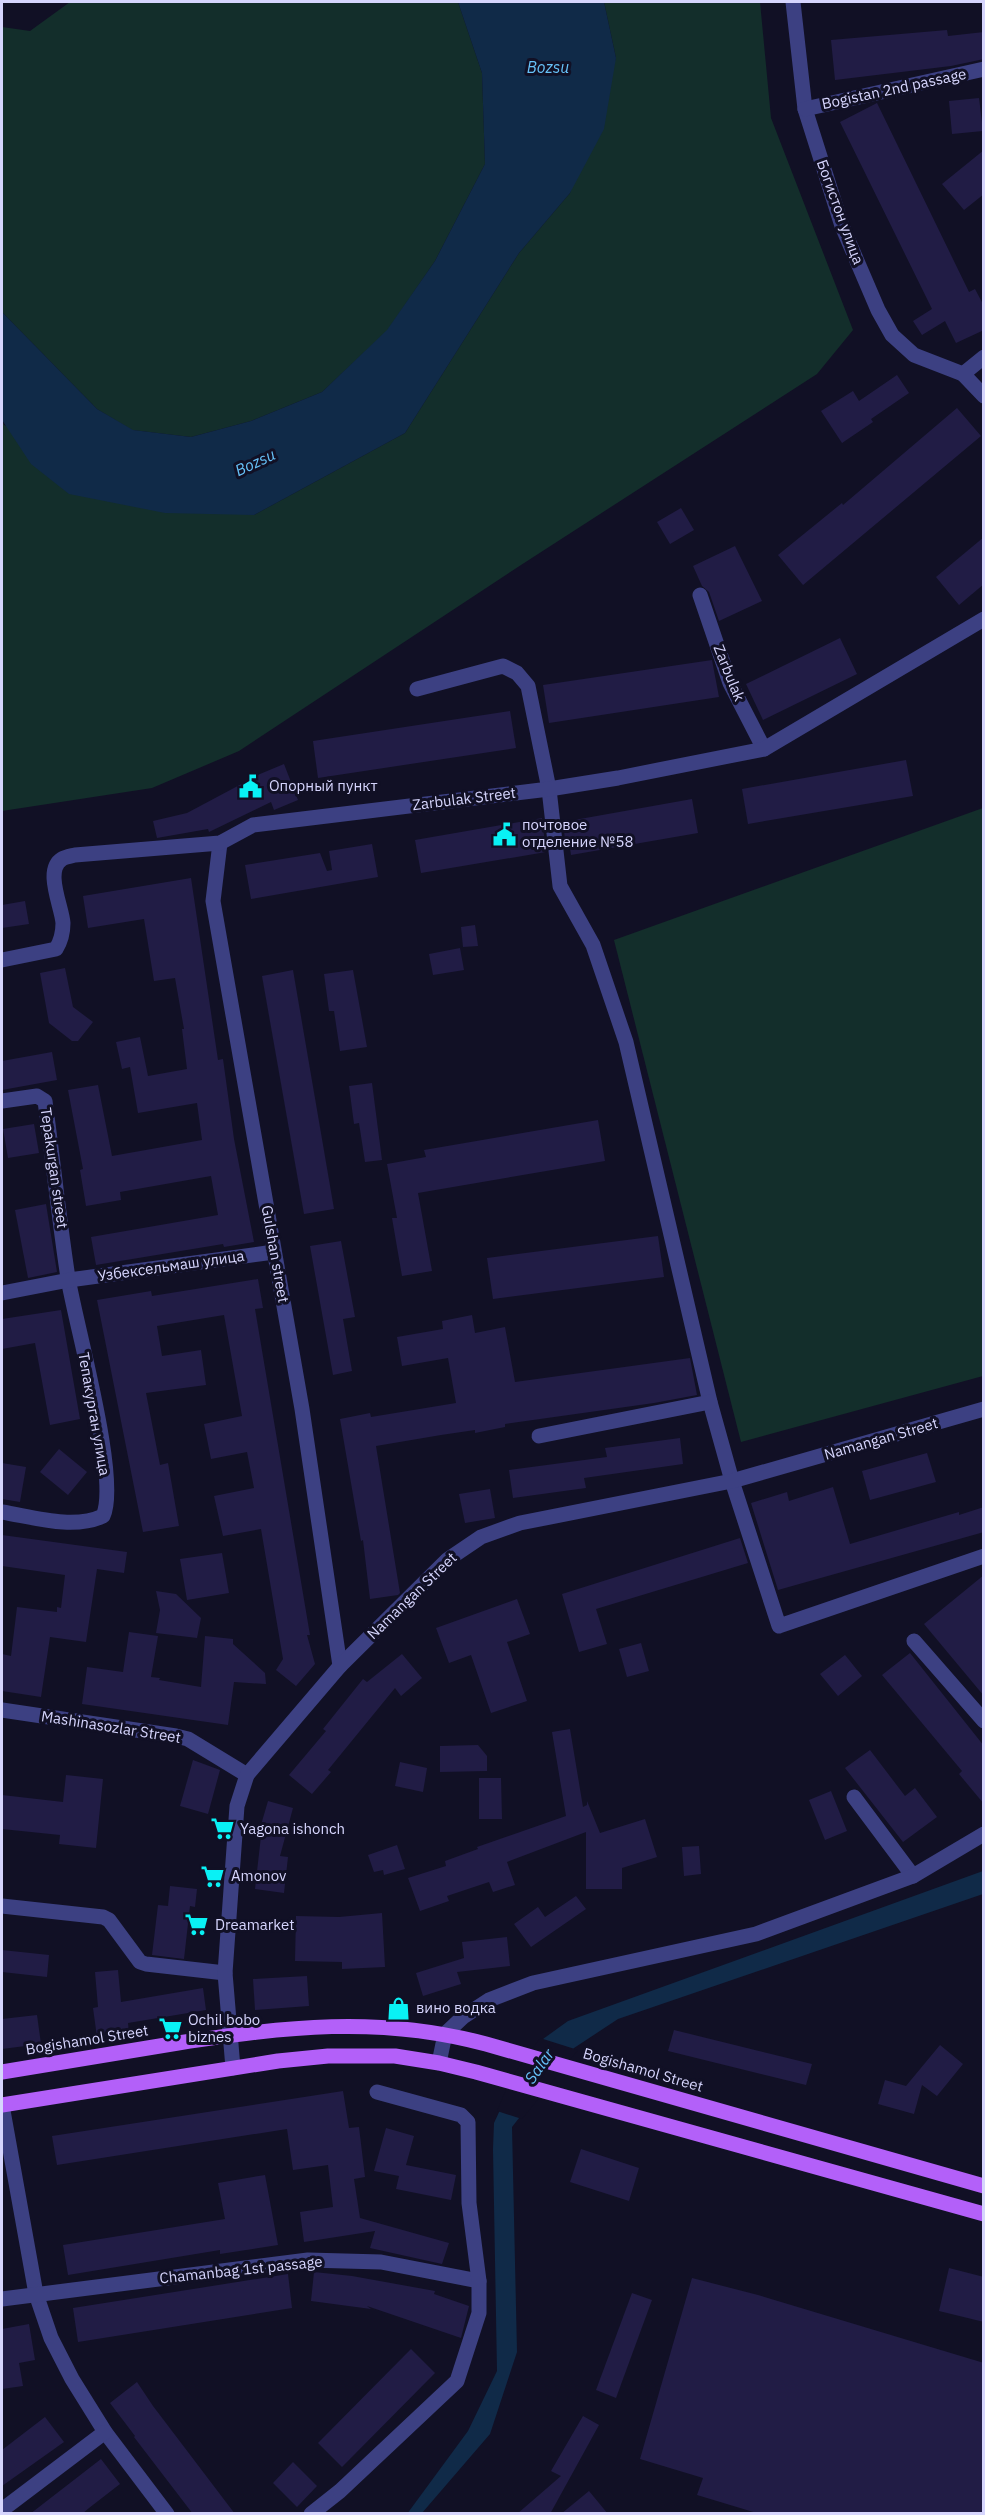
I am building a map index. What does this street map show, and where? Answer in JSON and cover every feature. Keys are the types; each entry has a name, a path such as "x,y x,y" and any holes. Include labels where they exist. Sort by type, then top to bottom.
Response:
{"main road":[{"name":"Bogishamol Street","path":"2,2072 231,2034 296,2027 391,2026 446,2034 486,2044 984,2186"},
{"path":"2,2105 278,2061 344,2055 395,2056 476,2072 984,2214"}],"street":[{"name":"Богистон улица","path":"793,2 805,109 842,226 878,310 892,335 914,355 963,374"},
{"name":"Bogistan 2nd passage","path":"805,109 984,69"},
{"path":"984,357 963,374 984,396"},
{"name":"Zarbulak","path":"700,595 730,683 764,749"},
{"name":"Zarbulak Street","path":"2,960 56,949 62,939 63,923 54,878 56,866 61,860 75,855 220,843 254,825 549,789 618,778 764,749 984,618"},
{"path":"417,689 503,666 517,673 528,686 549,789 561,886 593,945 626,1042 710,1402 732,1482 779,1626 984,1556"},
{"name":"Gulshan street","path":"220,843 213,902 302,1409 340,1666"},
{"name":"Tepakurgan street","path":"2,1101 37,1096 45,1101 69,1280"},
{"name":"Узбексельмаш улица","path":"2,1293 69,1280 274,1252"},
{"name":"Тепакурган улица","path":"2,1512 64,1522 90,1522 103,1516 108,1506 103,1448 69,1280"},
{"path":"539,1436 710,1402"},
{"name":"Namangan Street","path":"233,2068 225,1973 237,1806 247,1775 340,1666 447,1560 481,1536 520,1523 732,1482 984,1409"},
{"path":"914,1641 984,1720"},
{"name":"Mashinasozlar Street","path":"2,1710 188,1739 247,1775"},
{"path":"854,1797 912,1876"},
{"path":"439,2063 446,2034 464,2017 489,2000 533,1983 756,1934 912,1876 984,1834"},
{"path":"2,1906 103,1917 109,1920 140,1962 146,1965 225,1973"},
{"path":"311,2514 340,2491 457,2381 479,2313 479,2281 469,2203 468,2122 462,2115 377,2092"},
{"path":"2,2105 36,2294 51,2338 72,2379 105,2432 167,2514"},
{"name":"Chamanbag 1st passage","path":"2,2299 308,2260 381,2262 479,2281"},
{"path":"2,2510 105,2432"}],"green space":[{"path":"70,2 458,2 482,73 485,164 435,261 387,331 322,392 251,421 191,437 132,430 97,409 2,312 2,27 30,31"},
{"path":"604,2 760,2 771,118 853,330 817,374 239,751 152,788 2,811 2,420 4,425 254,515 405,433 519,253 570,193 616,58"},
{"path":"983,808 983,1376 741,1442 614,940"}],"water":[{"name":"Bozsu","path":"458,2 604,2 616,58 604,129 570,193 519,253 405,433 254,515 165,513 69,494 31,464 2,420 2,312 97,409 133,430 191,437 251,421 322,392 387,330 435,261 485,164 482,73"},
{"name":"Salar","path":"983,1871 983,1894 618,2019 574,2048 512,2127 517,2352 490,2434 422,2513 407,2514 468,2431 497,2371 494,2123 514,2080 543,2039 568,2021"}],"pier":[{"path":"540,2038 578,2050 522,2119 497,2111 511,2078"}],"building":[{"path":"947,30 948,36 984,32 984,59 951,66 835,80 831,40"},
{"path":"979,98 983,131 952,134 949,101"},
{"path":"877,103 969,292 975,289 984,306 984,330 956,343 945,321 922,335 913,321 932,309 840,122"},
{"path":"984,150 984,194 964,210 942,184"},
{"path":"897,375 909,393 871,419 873,422 842,443 821,411 853,391 859,401"},
{"path":"957,408 981,436 803,585 778,555 842,503 843,505"},
{"path":"681,508 694,530 670,544 657,522"},
{"path":"984,537 984,584 959,605 936,577"},
{"path":"735,546 762,601 719,621 709,592 702,586 693,566"},
{"path":"840,638 857,674 763,720 746,684"},
{"path":"712,660 719,697 549,723 543,685"},
{"path":"510,711 516,748 318,778 313,741"},
{"path":"906,760 913,796 748,824 742,789"},
{"path":"284,764 298,800 274,810 271,802 209,832 208,829 157,838 153,821 187,813 260,774"},
{"path":"692,799 698,833 571,855 570,848 566,848 563,822"},
{"path":"542,818 546,852 421,873 415,840"},
{"path":"372,844 378,877 251,899 245,865 320,853 327,871 332,870 329,851"},
{"path":"191,878 218,1060 223,1059 234,1139 254,1242 224,1247 223,1244 96,1265 91,1237 218,1215 211,1176 120,1192 121,1200 86,1206 80,1170 83,1169 68,1090 98,1085 112,1156 202,1140 197,1103 138,1113 130,1067 122,1069 116,1042 140,1037 148,1076 187,1069 182,1029 184,1029 175,978 154,981 144,919 88,928 83,896"},
{"path":"25,901 29,924 2,928 2,905"},
{"path":"475,925 478,946 463,947 461,927"},
{"path":"460,948 464,970 433,975 429,954"},
{"path":"65,968 73,1007 93,1022 78,1041 72,1041 49,1023 40,973"},
{"path":"293,970 334,1209 304,1214 262,976"},
{"path":"353,970 367,1047 340,1051 334,1011 329,1011 324,974"},
{"path":"52,1052 57,1080 2,1090 2,1061"},
{"path":"372,1083 382,1160 365,1162 359,1123 354,1124 349,1086"},
{"path":"598,1120 605,1161 418,1193 432,1271 402,1276 392,1218 397,1218 387,1164 426,1157 424,1150"},
{"path":"34,1124 39,1153 8,1158 3,1129"},
{"path":"46,1204 57,1272 28,1278 15,1210"},
{"path":"658,1236 664,1277 493,1299 487,1258"},
{"path":"341,1241 355,1317 343,1319 352,1371 333,1375 310,1246"},
{"path":"258,1279 263,1308 255,1309 310,1635 307,1635 315,1664 296,1686 276,1670 283,1659 261,1529 223,1536 214,1496 254,1488 247,1452 211,1459 204,1424 242,1416 224,1315 157,1326 162,1356 201,1350 206,1385 146,1393 160,1465 168,1463 179,1526 143,1532 97,1300 151,1291 152,1296"},
{"path":"61,1310 80,1419 50,1425 35,1343 2,1349 2,1319"},
{"path":"472,1315 475,1333 505,1327 515,1382 690,1358 697,1395 505,1424 505,1427 475,1433 475,1430 376,1446 400,1593 370,1599 363,1540 361,1541 340,1419 370,1413 371,1417 456,1403 448,1358 402,1366 397,1337 443,1329 442,1321"},
{"path":"680,1438 683,1464 584,1478 586,1488 513,1498 509,1470 607,1457 605,1448"},
{"path":"59,1449 87,1472 68,1495 40,1472"},
{"path":"927,1453 936,1482 870,1500 862,1471"},
{"path":"2,1463 26,1467 20,1502 2,1499"},
{"path":"833,1487 850,1544 959,1512 959,1515 984,1507 984,1532 778,1590 751,1503 787,1492 789,1501"},
{"path":"490,1489 495,1518 465,1523 459,1494"},
{"path":"2,1535 127,1552 124,1573 97,1569 86,1642 50,1637 41,1697 2,1691 2,1654 11,1656 17,1607 57,1612 57,1607 61,1608 65,1575 2,1566"},
{"path":"740,1538 748,1563 596,1609 607,1644 579,1652 562,1594"},
{"path":"222,1553 229,1593 187,1600 180,1559"},
{"path":"984,1575 984,1696 924,1624"},
{"path":"156,1591 176,1594 201,1618 197,1638 156,1633 160,1610"},
{"path":"517,1599 530,1634 507,1642 527,1701 491,1713 471,1655 449,1663 436,1628"},
{"path":"129,1632 158,1636 151,1677 201,1687 205,1636 233,1639 233,1644 265,1673 266,1684 234,1682 228,1725 82,1704 87,1667 123,1672"},
{"path":"641,1643 649,1671 627,1677 619,1649"},
{"path":"910,1653 984,1746 984,1804 959,1774 962,1771 882,1675"},
{"path":"402,1654 422,1678 401,1696 395,1688 328,1770 331,1772 312,1794 289,1775 326,1731 323,1729 363,1679 367,1682"},
{"path":"845,1655 862,1676 838,1696 820,1674"},
{"path":"570,1729 583,1807 587,1805 587,1801 600,1833 645,1819 657,1857 622,1868 622,1889 586,1889 586,1832 507,1862 515,1885 493,1892 489,1882 447,1896 449,1901 420,1911 408,1878 446,1866 445,1861 478,1849 477,1847 566,1816 552,1732"},
{"path":"478,1745 487,1756 487,1771 440,1772 440,1746"},
{"path":"870,1750 905,1796 915,1788 937,1817 903,1842 845,1768"},
{"path":"193,1760 220,1770 208,1814 180,1806"},
{"path":"400,1762 427,1768 423,1792 395,1786"},
{"path":"66,1775 103,1779 96,1848 59,1844 60,1835 2,1829 2,1795 63,1802"},
{"path":"479,1778 501,1778 502,1819 479,1819"},
{"path":"831,1791 847,1831 825,1840 809,1800"},
{"path":"268,1801 293,1808 280,1856 288,1857 284,1893 255,1889 261,1836 258,1835"},
{"path":"397,1845 405,1869 384,1875 383,1870 374,1872 368,1855"},
{"path":"699,1846 701,1874 684,1876 682,1847"},
{"path":"170,1886 197,1889 195,1907 190,1906 184,1959 152,1955 158,1905 168,1906"},
{"path":"576,1896 586,1909 531,1947 514,1924 538,1907 545,1917"},
{"path":"382,1913 385,1967 342,1969 342,1962 295,1961 296,1916 339,1917"},
{"path":"507,1937 510,1966 457,1972 461,1984 423,1996 416,1973 464,1958 462,1942"},
{"path":"2,1950 49,1955 47,1977 2,1972"},
{"path":"118,1970 121,2002 203,1988 206,2010 128,2023 129,2033 97,2037 93,2008 98,2007 95,1972"},
{"path":"307,1976 309,2006 255,2010 253,1979"},
{"path":"37,2015 41,2044 2,2049 2,2019"},
{"path":"674,2030 812,2064 806,2085 668,2051"},
{"path":"940,2045 963,2064 937,2096 922,2085 914,2114 878,2104 885,2080 906,2086"},
{"path":"343,2091 349,2128 359,2127 365,2177 354,2179 360,2218 449,2243 442,2264 370,2248 375,2231 304,2242 300,2212 333,2207 328,2165 293,2170 287,2129 57,2165 52,2136"},
{"path":"386,2128 414,2136 406,2165 456,2175 451,2200 396,2189 399,2176 374,2171"},
{"path":"581,2149 639,2168 629,2201 570,2182"},
{"path":"265,2175 278,2245 220,2254 220,2250 68,2275 63,2245 225,2219 218,2183"},
{"path":"949,2268 984,2277 984,2322 939,2311"},
{"path":"314,2272 352,2276 435,2291 434,2294 469,2306 461,2338 367,2306 371,2309 311,2301"},
{"path":"288,2274 292,2308 78,2342 73,2308"},
{"path":"692,2278 758,2295 984,2363 984,2514 760,2514 697,2495 703,2478 640,2459"},
{"path":"632,2293 652,2300 616,2398 596,2390"},
{"path":"29,2324 35,2360 19,2363 23,2386 2,2389 2,2329"},
{"path":"411,2349 435,2373 342,2467 318,2443"},
{"path":"137,2382 235,2514 193,2514 134,2437 110,2403"},
{"path":"583,2416 599,2425 550,2514 517,2514 561,2476 551,2471"},
{"path":"45,2417 64,2442 2,2486 2,2450"},
{"path":"101,2459 120,2484 82,2514 30,2514"},
{"path":"293,2462 317,2486 297,2507 273,2483"},
{"path":"589,2491 608,2514 561,2514"}],"place":[{"name":"Опорный пункт","path":"251,786"},
{"name":"почтовое отделение №58","path":"504,834"},
{"name":"Yagona ishonch","path":"222,1829"},
{"name":"Amonov","path":"213,1876"},
{"name":"Dreamarket","path":"197,1925"},
{"name":"вино водка","path":"398,2008"},
{"name":"Ochil bobo biznes","path":"170,2029"}]}
